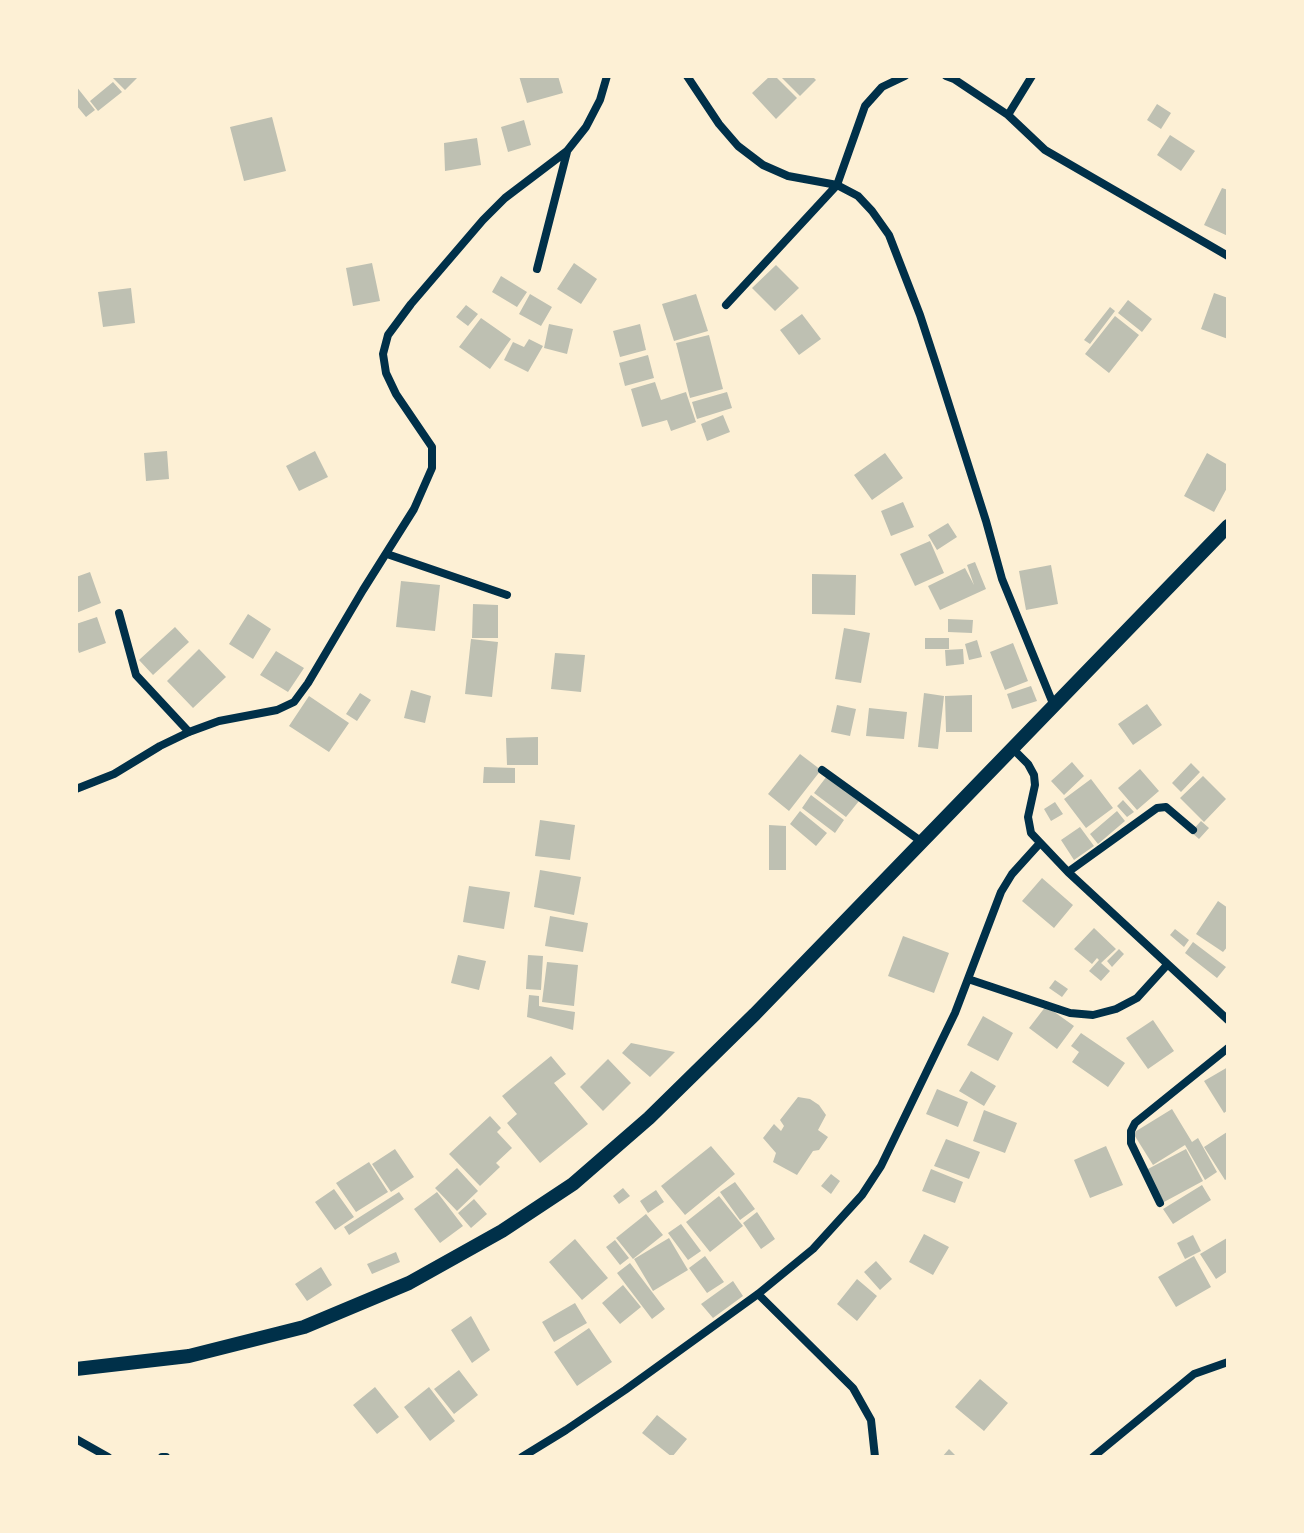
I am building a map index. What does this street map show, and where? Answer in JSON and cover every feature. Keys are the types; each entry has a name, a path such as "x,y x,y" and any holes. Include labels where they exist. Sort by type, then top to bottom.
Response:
{"main road":[{"path":"76,1369 189,1356 304,1327 409,1283 502,1231 573,1184 649,1118 755,1014 1228,526"}],"street":[{"path":"76,789 125,768 189,732 219,721 277,710 294,702 414,509 432,468 432,447 396,394 386,373 383,354 388,335 483,220 505,198 567,151 586,127 600,100 607,76"},
{"path":"687,76 719,124 738,146 763,165 788,176 837,185 858,196 889,235 929,341 1002,579 1054,706"},
{"path":"726,305 837,185 865,106 882,87 905,76"},
{"path":"946,76 1008,115 1045,150 1228,256"},
{"path":"1008,115 1032,76"},
{"path":"537,269 567,151"},
{"path":"387,554 507,595"},
{"path":"119,613 136,675 189,732"},
{"path":"1013,749 1034,775 1035,785 1028,817 1031,833 1068,872 1228,1020"},
{"path":"822,770 922,842"},
{"path":"1068,872 1157,808 1166,807 1193,830"},
{"path":"522,1457 625,1390 758,1294 813,1249 862,1195 881,1166 955,1013 1001,892 1012,874 1040,843"},
{"path":"968,979 1070,1013 1093,1015 1116,1009 1137,998 1167,965"},
{"path":"1160,1203 1131,1143 1131,1131 1135,1123 1228,1048"},
{"path":"758,1294 853,1388 871,1420 875,1457"},
{"path":"1093,1457 1194,1374 1228,1362"},
{"path":"76,1439 108,1457"}],"building":[{"path":"111,76 134,76 137,78 125,90"},
{"path":"519,76 558,76 563,93 527,103"},
{"path":"770,76 775,76 797,98 776,119 752,93"},
{"path":"780,76 812,76 816,80 800,96"},
{"path":"113,82 122,92 98,111 90,101"},
{"path":"76,86 95,110 86,117 76,105"},
{"path":"1157,104 1171,113 1161,129 1147,120"},
{"path":"272,117 286,171 244,181 230,127"},
{"path":"524,120 531,145 508,152 501,127"},
{"path":"1170,135 1195,151 1181,171 1157,155"},
{"path":"477,138 481,165 445,171 444,143"},
{"path":"1222,188 1228,190 1228,236 1204,225"},
{"path":"372,263 380,301 353,306 346,268"},
{"path":"574,263 597,279 581,304 557,289"},
{"path":"776,265 799,288 775,311 752,288"},
{"path":"501,276 527,292 517,307 492,292"},
{"path":"131,288 135,323 103,327 98,292"},
{"path":"1214,293 1228,298 1228,339 1201,329"},
{"path":"530,294 552,307 541,326 519,314"},
{"path":"696,294 708,331 674,341 662,304"},
{"path":"1128,300 1152,319 1142,332 1118,313"},
{"path":"466,305 478,314 468,326 456,317"},
{"path":"1110,307 1115,311 1090,344 1084,340"},
{"path":"802,314 821,339 799,355 780,330"},
{"path":"1115,316 1139,335 1109,373 1085,354"},
{"path":"481,318 511,339 490,369 459,347"},
{"path":"549,324 573,329 567,354 544,348"},
{"path":"640,324 646,350 620,357 613,331"},
{"path":"709,335 723,389 690,398 676,343"},
{"path":"529,339 543,346 528,372 504,360 513,342 524,347"},
{"path":"648,355 654,378 625,386 619,363"},
{"path":"655,382 661,400 686,392 696,422 671,431 667,420 642,427 631,389"},
{"path":"727,392 732,408 697,419 692,402"},
{"path":"723,415 730,432 707,441 701,424"},
{"path":"167,451 169,479 146,481 144,453"},
{"path":"315,451 328,477 299,491 286,466"},
{"path":"885,453 903,478 872,500 854,475"},
{"path":"1207,453 1228,465 1228,486 1214,512 1184,496"},
{"path":"903,502 914,527 891,536 881,511"},
{"path":"948,523 957,537 937,550 928,535"},
{"path":"930,541 944,573 915,586 900,554"},
{"path":"975,562 986,589 940,610 928,586 965,568 974,585 967,565"},
{"path":"1051,565 1058,604 1026,610 1019,571"},
{"path":"90,572 101,603 76,613 76,577"},
{"path":"812,574 856,575 855,615 812,614"},
{"path":"401,581 440,585 435,631 396,627"},
{"path":"473,604 498,605 498,638 472,638"},
{"path":"248,614 271,629 253,659 229,644"},
{"path":"97,617 106,643 79,653 76,624"},
{"path":"948,619 973,620 972,633 948,632"},
{"path":"175,627 189,642 153,675 139,660"},
{"path":"844,628 870,633 861,683 835,679"},
{"path":"925,638 949,638 949,649 925,649"},
{"path":"471,639 498,642 492,697 465,694"},
{"path":"977,640 982,657 969,660 965,644"},
{"path":"1013,643 1028,681 1005,690 990,652"},
{"path":"199,649 226,677 193,708 167,681"},
{"path":"963,649 964,664 946,666 945,650"},
{"path":"276,651 304,668 288,692 260,675"},
{"path":"555,653 585,655 581,692 551,689"},
{"path":"1031,686 1037,701 1012,709 1007,694"},
{"path":"411,690 431,696 425,723 404,718"},
{"path":"360,693 371,700 357,721 346,714"},
{"path":"924,693 944,696 938,749 918,747"},
{"path":"972,695 972,732 946,732 945,696"},
{"path":"309,696 349,723 329,752 289,726"},
{"path":"1147,704 1162,725 1133,745 1118,724"},
{"path":"837,705 856,709 850,736 831,732"},
{"path":"869,708 907,712 904,739 866,736"},
{"path":"538,737 538,765 507,765 506,738"},
{"path":"800,754 821,770 789,811 768,794"},
{"path":"1072,762 1084,776 1064,795 1051,781"},
{"path":"1191,763 1200,772 1181,792 1172,783"},
{"path":"484,767 515,768 515,783 483,783"},
{"path":"1140,769 1159,791 1137,810 1118,788"},
{"path":"827,776 859,801 846,817 814,793"},
{"path":"1203,776 1226,799 1204,822 1180,798"},
{"path":"1091,779 1113,808 1086,828 1064,799"},
{"path":"811,795 844,820 835,833 802,808"},
{"path":"1123,800 1134,812 1127,817 1117,806"},
{"path":"1055,802 1063,814 1051,821 1044,809"},
{"path":"800,811 827,833 816,846 790,824"},
{"path":"1117,811 1125,821 1098,844 1090,834"},
{"path":"540,820 575,825 570,860 535,856"},
{"path":"1201,821 1209,828 1199,839 1191,832"},
{"path":"769,825 786,826 786,870 769,870"},
{"path":"1080,827 1094,846 1074,860 1061,840"},
{"path":"540,870 581,877 574,915 534,907"},
{"path":"1042,878 1073,905 1054,928 1022,901"},
{"path":"469,886 510,892 504,929 463,922"},
{"path":"1218,901 1228,908 1228,946 1223,952 1196,934"},
{"path":"550,916 588,923 583,952 545,946"},
{"path":"1094,928 1116,949 1101,963 1110,971 1101,981 1089,971 1099,960 1097,958 1092,964 1074,949"},
{"path":"1175,929 1189,940 1184,947 1170,935"},
{"path":"903,936 949,953 934,993 888,976"},
{"path":"1193,942 1226,967 1217,978 1185,953"},
{"path":"1119,949 1124,954 1112,967 1107,961"},
{"path":"458,955 486,961 479,990 451,983"},
{"path":"528,955 543,956 541,990 526,989"},
{"path":"547,962 578,965 574,1006 542,1002"},
{"path":"1055,980 1068,989 1062,997 1049,988"},
{"path":"529,995 539,996 539,1006 575,1012 573,1030 527,1017"},
{"path":"1046,1006 1074,1026 1057,1049 1029,1028"},
{"path":"983,1016 1013,1033 998,1061 967,1045"},
{"path":"1153,1020 1174,1051 1148,1069 1126,1038"},
{"path":"1081,1033 1125,1063 1108,1087 1072,1062 1079,1052 1071,1046"},
{"path":"631,1043 675,1052 650,1077 622,1053"},
{"path":"551,1056 566,1074 554,1083 588,1124 540,1163 507,1123 517,1114 502,1096"},
{"path":"608,1059 631,1083 603,1111 580,1087"},
{"path":"1228,1067 1228,1110 1224,1113 1204,1081"},
{"path":"971,1071 996,1086 984,1106 959,1091"},
{"path":"937,1089 968,1102 958,1127 926,1114"},
{"path":"798,1097 810,1099 819,1105 826,1115 818,1130 828,1137 819,1150 813,1151 797,1175 773,1162 776,1153 763,1138 774,1124 781,1131 784,1126 780,1120"},
{"path":"1172,1109 1192,1142 1198,1138 1217,1172 1205,1180 1185,1145 1153,1165 1133,1133"},
{"path":"984,1110 1017,1123 1005,1153 973,1141"},
{"path":"490,1116 501,1128 497,1132 512,1148 496,1163 500,1167 480,1186 449,1154"},
{"path":"1227,1132 1228,1178 1225,1180 1204,1147"},
{"path":"946,1139 980,1152 969,1179 934,1166"},
{"path":"711,1146 735,1174 685,1215 661,1186"},
{"path":"1106,1146 1123,1185 1090,1198 1074,1160"},
{"path":"395,1149 414,1177 391,1192 372,1164"},
{"path":"1186,1149 1203,1181 1164,1202 1146,1170"},
{"path":"369,1162 388,1192 356,1212 336,1183"},
{"path":"457,1168 478,1191 457,1211 435,1188"},
{"path":"931,1169 963,1182 955,1203 922,1191"},
{"path":"831,1174 840,1181 831,1194 821,1186"},
{"path":"735,1182 755,1209 740,1220 720,1192"},
{"path":"1202,1185 1211,1200 1173,1224 1163,1209"},
{"path":"623,1188 630,1196 619,1204 613,1196"},
{"path":"334,1189 354,1217 335,1230 315,1202"},
{"path":"656,1190 664,1202 648,1213 640,1201"},
{"path":"399,1192 404,1199 349,1235 344,1227"},
{"path":"437,1192 463,1226 440,1243 414,1209"},
{"path":"719,1196 743,1226 710,1252 686,1222"},
{"path":"474,1199 487,1214 471,1228 458,1213"},
{"path":"757,1212 775,1239 761,1249 743,1223"},
{"path":"646,1214 663,1235 633,1259 616,1238"},
{"path":"681,1224 701,1251 688,1260 668,1233"},
{"path":"924,1234 949,1247 933,1275 909,1262"},
{"path":"1193,1235 1201,1251 1185,1259 1177,1243"},
{"path":"669,1238 688,1270 653,1291 634,1259"},
{"path":"1227,1238 1228,1271 1216,1279 1200,1254"},
{"path":"575,1239 608,1278 582,1300 549,1262"},
{"path":"615,1240 629,1258 620,1265 606,1247"},
{"path":"396,1252 400,1262 372,1274 367,1264"},
{"path":"705,1256 724,1282 707,1293 689,1268"},
{"path":"1194,1256 1211,1287 1176,1307 1158,1277"},
{"path":"876,1261 892,1279 880,1290 864,1272"},
{"path":"630,1263 665,1309 652,1319 617,1273"},
{"path":"321,1267 332,1285 307,1301 295,1284"},
{"path":"857,1279 877,1296 857,1321 837,1304"},
{"path":"733,1281 743,1296 713,1318 701,1304"},
{"path":"623,1285 641,1307 620,1324 602,1303"},
{"path":"575,1303 587,1323 554,1342 542,1322"},
{"path":"471,1316 490,1350 472,1363 451,1330"},
{"path":"589,1328 612,1362 577,1386 554,1352"},
{"path":"459,1370 478,1395 454,1414 434,1389"},
{"path":"980,1379 1008,1403 984,1431 955,1407"},
{"path":"375,1387 399,1417 377,1434 353,1405"},
{"path":"429,1387 455,1421 430,1441 404,1407"},
{"path":"657,1415 687,1439 672,1457 642,1433"},
{"path":"949,1449 957,1457 942,1457"}]}
